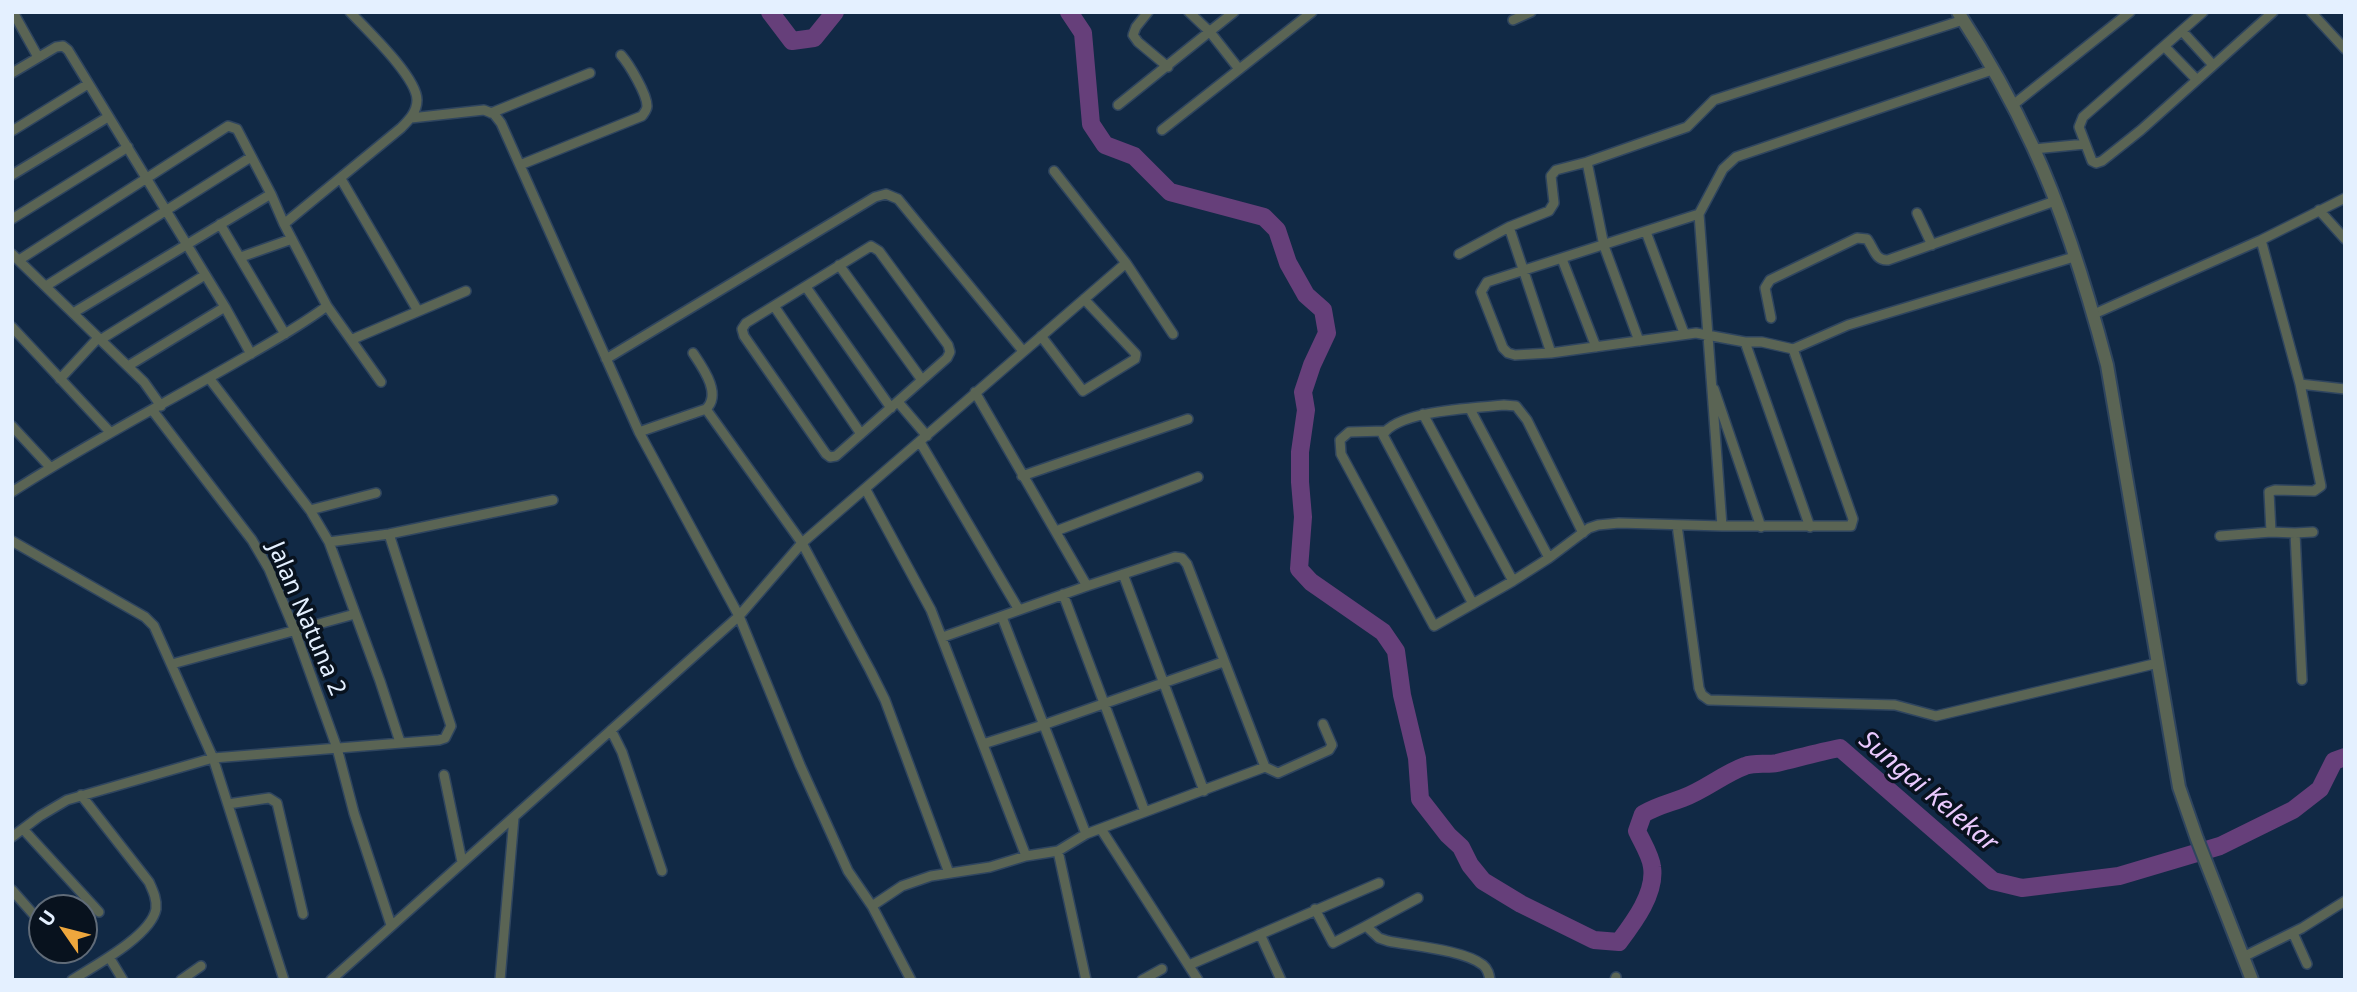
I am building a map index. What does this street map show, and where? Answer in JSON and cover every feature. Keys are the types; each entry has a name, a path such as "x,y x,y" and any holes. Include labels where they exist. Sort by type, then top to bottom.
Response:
{"street":[{"path":"13,12 38,57"},
{"path":"284,224 411,118 417,103 413,86 377,39 350,12"},
{"path":"1148,12 1133,35 1168,67"},
{"path":"1189,12 1210,32 1239,69"},
{"path":"1118,105 1234,12"},
{"path":"1513,20 1531,12"},
{"path":"2013,105 2130,12"},
{"path":"2203,12 2083,117 2079,127 2092,161 2100,162 2141,130 2272,12"},
{"path":"2312,12 2345,49"},
{"path":"1161,130 1309,13"},
{"path":"1460,254 1509,227 1546,213 1552,208 1554,202 1550,178 1553,172 1687,127 1714,100 1960,15 2013,105 2034,149 2094,314 2107,365 2179,787 2252,980"},
{"path":"2182,32 2213,65"},
{"path":"12,73 56,47 63,46 69,52 251,354"},
{"path":"2165,47 2197,80"},
{"path":"520,165 642,116 646,103 632,68 621,55"},
{"path":"1722,526 1699,214 1723,169 1736,156 1992,70"},
{"path":"492,113 590,73"},
{"path":"12,131 88,84"},
{"path":"411,118 484,110 492,113 501,123 639,432 738,617 842,859 872,906 911,980"},
{"path":"12,174 107,117"},
{"path":"15,257 228,126 237,129 327,306 381,382"},
{"path":"2034,149 2085,144"},
{"path":"12,219 128,147"},
{"path":"46,286 251,157"},
{"path":"1587,162 1604,246 1639,341"},
{"path":"1054,171 1126,263 1173,334"},
{"path":"341,179 418,311"},
{"path":"73,313 271,194"},
{"path":"606,359 876,197 886,194 898,199 1023,351"},
{"path":"2094,314 2261,240 2345,198"},
{"path":"1771,318 1765,288 1770,279 1857,239 1867,239 1878,257 1885,260 2055,201"},
{"path":"2319,210 2345,239"},
{"path":"1917,212 1932,245"},
{"path":"1699,214 1487,282 1483,288 1483,297 1503,348 1515,355 1551,353 1684,333 1708,333 1793,349 1848,326 2074,257"},
{"path":"220,224 285,334"},
{"path":"1509,227 1551,353"},
{"path":"1646,232 1684,333"},
{"path":"241,257 292,239"},
{"path":"2261,240 2300,384 2321,486 2314,491 2270,491 2271,532"},
{"path":"868,247 875,248 948,345 950,352 947,358 836,456 829,456 744,336 742,329 746,323 839,265 868,247"},
{"name":"Jalan Natuna 2","path":"15,257 144,382 157,408 261,552 295,631 337,748 354,813 391,925"},
{"path":"1562,259 1596,347"},
{"path":"331,980 738,617 802,543 1126,263"},
{"path":"839,265 922,380"},
{"path":"60,379 99,339 205,275"},
{"path":"806,287 894,405 923,439 1018,610"},
{"path":"353,339 466,291"},
{"path":"1041,336 1083,391 1135,359 1136,354 1084,299"},
{"path":"12,492 110,432 285,334 327,306"},
{"path":"774,306 861,434"},
{"path":"128,366 225,307"},
{"path":"12,327 110,432"},
{"path":"1745,342 1810,527"},
{"path":"1583,533 1521,410 1511,405 1423,414 1385,430 1349,432 1340,440 1341,454 1434,626 1513,581 1583,533 1606,523 1851,526 1853,521 1793,349"},
{"path":"639,432 706,409 713,401 709,384 693,353"},
{"path":"1709,374 1762,527"},
{"path":"209,378 310,510 329,542 400,742"},
{"path":"2300,384 2345,389"},
{"path":"975,392 1087,586"},
{"path":"706,409 802,543 878,685 949,873"},
{"path":"1470,409 1549,558"},
{"path":"1423,414 1513,581"},
{"path":"1023,475 1188,419"},
{"path":"12,426 50,467"},
{"path":"1385,430 1383,435 1473,604"},
{"path":"1056,531 1198,477"},
{"path":"866,490 923,593 943,638 1026,856"},
{"path":"310,510 376,493"},
{"path":"329,542 389,534 553,500"},
{"path":"1677,525 1699,688 1702,695 1709,700 1895,705 1936,716 2158,663"},
{"path":"2220,536 2314,532"},
{"path":"2295,533 2302,680"},
{"path":"12,837 60,804 81,795 213,758 439,740 447,736 451,726 389,534"},
{"path":"12,541 145,617 155,626 213,758 284,980"},
{"path":"943,638 1175,557 1185,560 1265,767 1278,773 1329,750 1332,745 1323,724"},
{"path":"1123,574 1204,791"},
{"path":"1063,594 1145,812"},
{"path":"172,664 355,614"},
{"path":"1002,617 1086,834"},
{"path":"984,744 1223,662"},
{"path":"611,730 622,752 662,871"},
{"path":"872,906 893,891 931,876 990,867 1026,856 1058,851 1086,834 1265,767"},
{"path":"444,775 462,862"},
{"path":"72,980 109,957 149,924 155,910 155,898 149,882 81,795"},
{"path":"228,804 269,798 277,803 303,914"},
{"path":"500,980 514,817"},
{"path":"23,829 99,912"},
{"path":"1101,829 1198,980"},
{"path":"1058,851 1086,980"},
{"path":"1189,965 1379,883"},
{"path":"12,890 28,908"},
{"path":"1315,909 1333,943 1418,898"},
{"path":"2243,957 2293,933 2345,901"},
{"path":"1366,926 1388,941 1454,953 1479,963 1487,970 1490,980"},
{"path":"2293,933 2307,964"},
{"path":"1260,934 1281,980"},
{"path":"109,957 123,980"},
{"path":"181,980 201,966"},
{"path":"1142,980 1162,970"}],"waterway":[{"name":"Sungai Kelekar","path":"770,12 792,41 814,38 835,12"},
{"name":"Sungai Kelekar","path":"1069,12 1083,33 1091,124 1105,145 1134,156 1170,192 1264,217 1277,230 1288,263 1306,295 1323,310 1327,333 1303,392 1306,410 1300,452 1303,517 1299,569 1311,582 1383,632 1396,651 1402,695 1417,758 1420,799 1461,847 1470,865 1483,881 1521,904 1594,940 1619,942 1643,907 1651,887 1651,863 1637,831 1643,814 1691,795 1745,766 1777,763 1840,748 1993,881 2022,888 2119,876 2220,846 2293,810 2320,789 2334,761 2345,757"}]}
